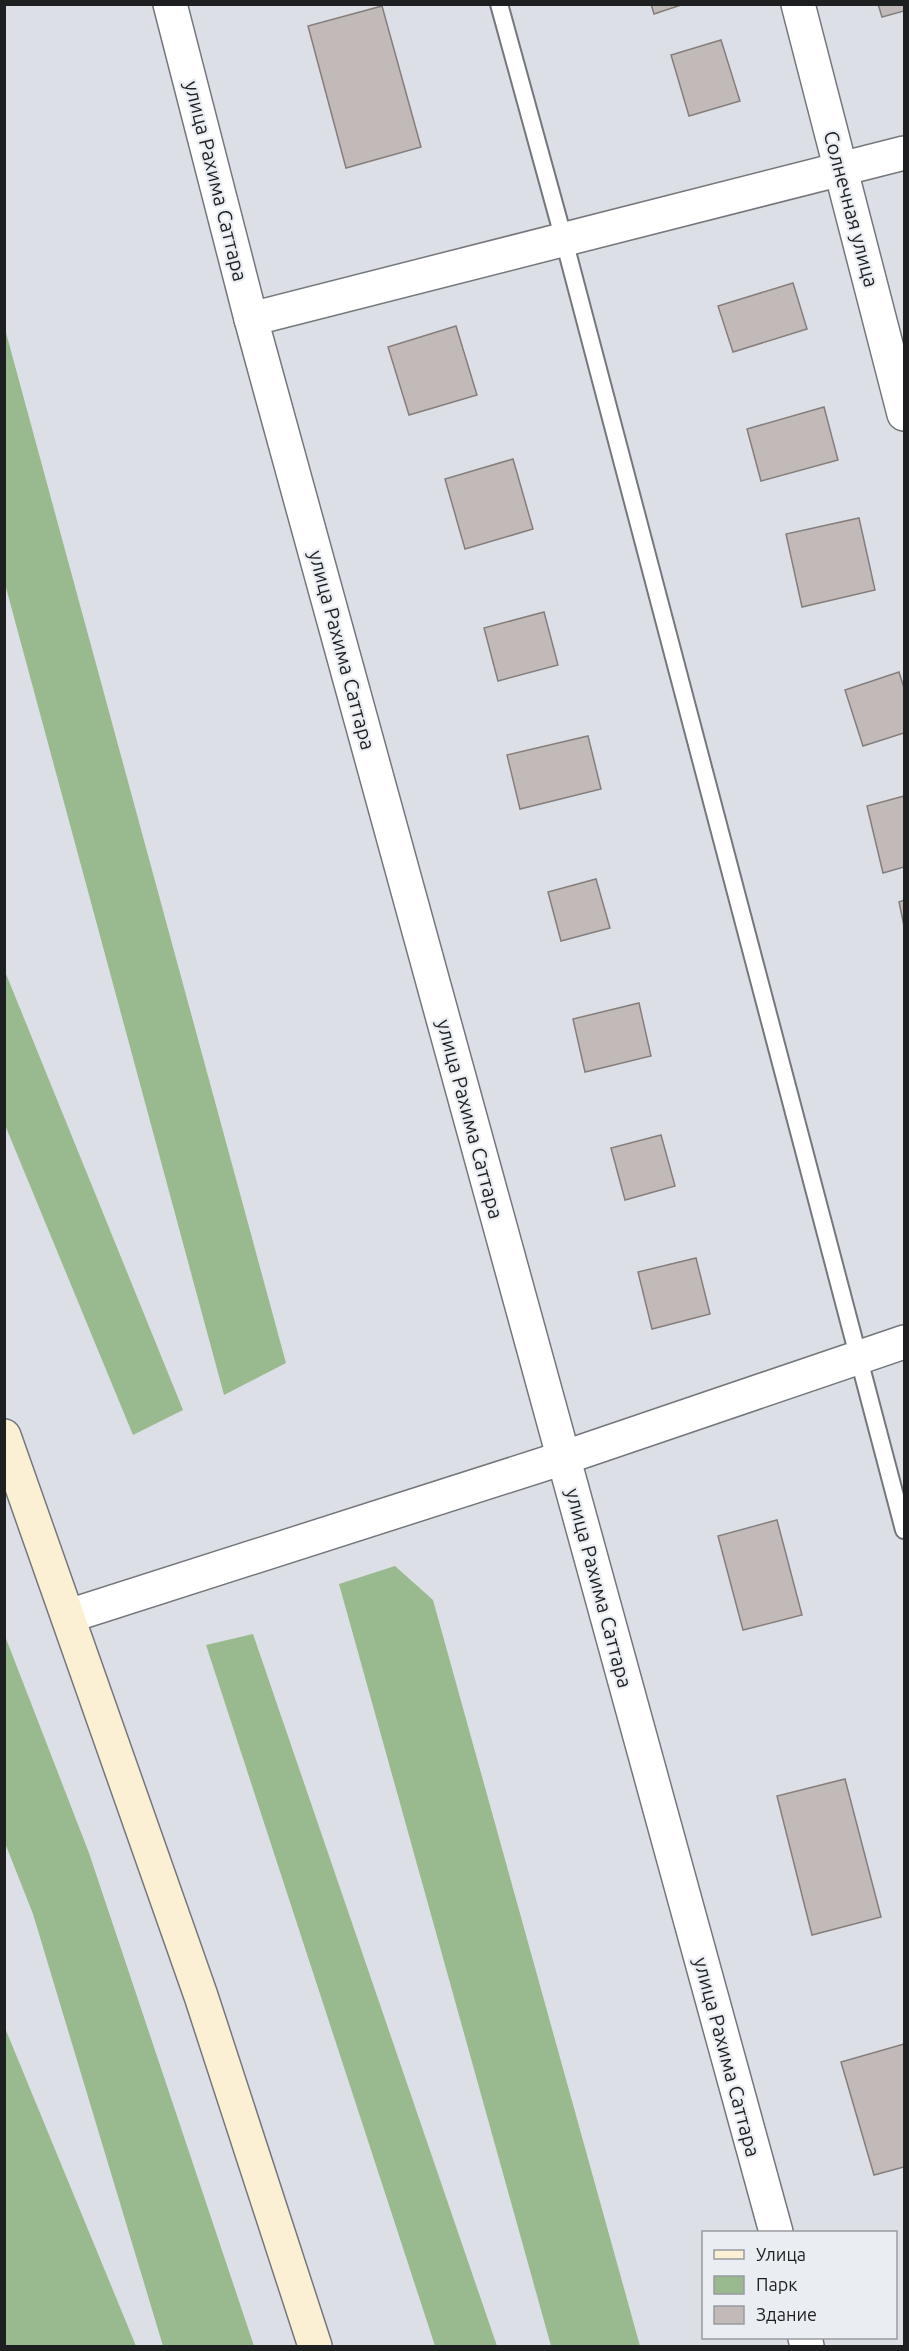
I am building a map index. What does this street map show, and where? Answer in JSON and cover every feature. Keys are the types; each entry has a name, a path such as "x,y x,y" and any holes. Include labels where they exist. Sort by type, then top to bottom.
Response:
{"main road":[{"path":"4,1436 197,1985 315,2346"}],"street":[{"name":"улица Рахима Саттара","path":"170,4 251,319 776,2231"},
{"name":"Солнечная улица","path":"798,4 904,414"},
{"path":"251,319 841,171 904,153"},
{"path":"69,1616 563,1458 904,1342"}],"lane":[{"path":"499,4 564,240 904,1530"}],"green space":[{"path":"5,329 286,1363 224,1395 5,584"},
{"path":"4,969 183,1410 133,1435 5,1125"},
{"path":"395,1566 433,1600 640,2346 551,2346 339,1584"},
{"path":"253,1634 497,2346 435,2346 206,1645"},
{"path":"5,1636 89,1853 254,2346 163,2346 33,1914 5,1843"},
{"path":"5,2028 136,2346 5,2346"}],"building":[{"path":"651,4 684,4 654,14"},
{"path":"878,4 904,4 904,11 882,17"},
{"path":"382,6 421,147 346,168 308,26"},
{"path":"721,40 740,101 689,116 671,55"},
{"path":"793,283 807,329 733,352 718,306"},
{"path":"456,326 477,395 409,415 388,347"},
{"path":"824,407 838,460 761,481 747,429"},
{"path":"513,459 533,529 465,549 445,479"},
{"path":"859,518 875,590 802,607 786,534"},
{"path":"544,612 558,665 498,681 484,628"},
{"path":"899,672 904,688 904,733 863,746 845,690"},
{"path":"588,736 601,789 520,809 507,755"},
{"path":"904,796 904,867 883,873 867,806"},
{"path":"596,879 610,928 561,941 548,892"},
{"path":"904,900 904,926 899,902"},
{"path":"639,1003 651,1056 585,1072 573,1019"},
{"path":"661,1135 675,1186 625,1200 611,1148"},
{"path":"696,1258 710,1314 652,1329 638,1272"},
{"path":"777,1520 802,1615 743,1630 718,1536"},
{"path":"845,1779 881,1917 812,1935 777,1796"},
{"path":"904,2044 904,2167 874,2175 841,2062"}]}
